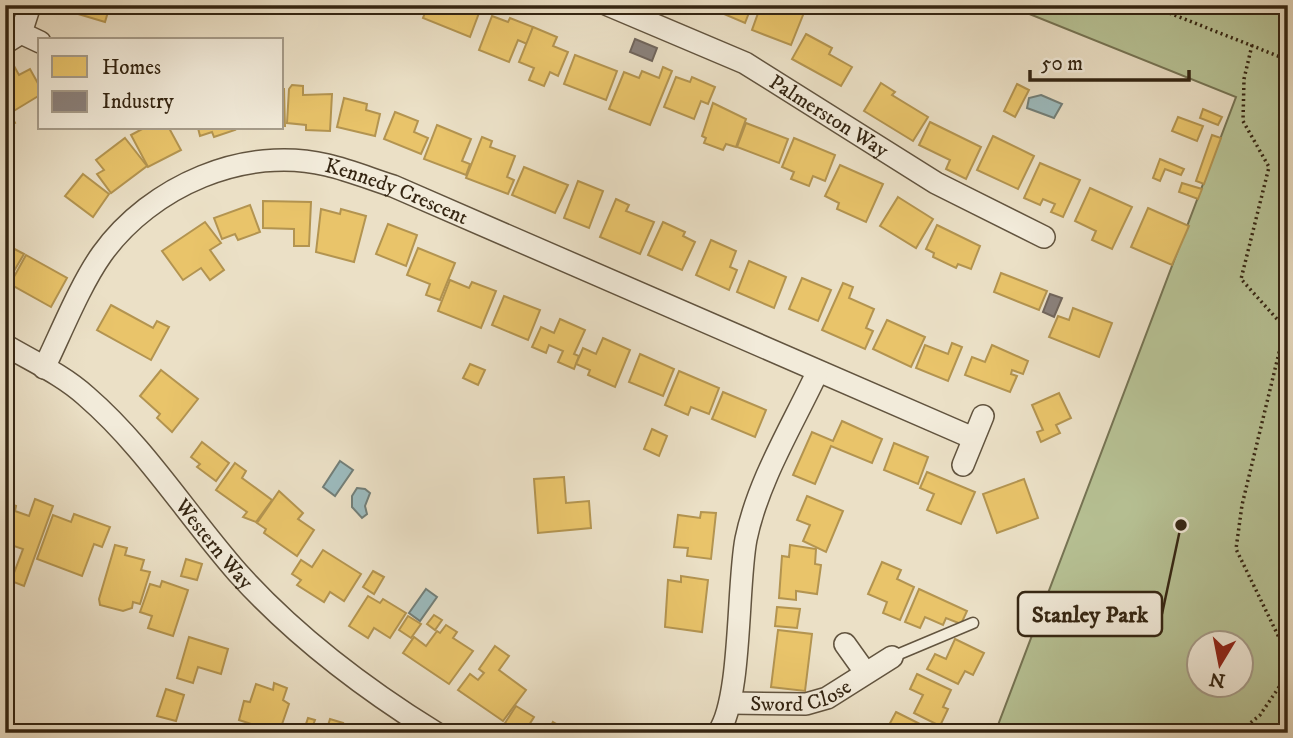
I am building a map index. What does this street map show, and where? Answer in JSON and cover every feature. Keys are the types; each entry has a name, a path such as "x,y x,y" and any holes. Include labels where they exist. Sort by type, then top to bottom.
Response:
{"street":[{"path":"30,5 13,38 38,42"},
{"name":"Palmerston Way","path":"608,5 745,63 936,183 1044,237"},
{"name":"Kennedy Crescent","path":"44,368 102,254 144,209 191,180 257,161 325,164 393,186 817,373 973,438"},
{"name":"Western Way","path":"5,345 84,394 114,422 240,574 311,643 407,715 436,733"},
{"path":"718,733 730,703 746,541 755,506 817,373"},
{"path":"963,464 983,415"},
{"name":"Sword Close","path":"845,644 865,672"},
{"name":"Sword Close","path":"730,703 806,704 827,698 892,657"}],"lane":[{"path":"892,657 973,623"}],"path":[{"path":"1149,5 1288,60"},
{"path":"1252,46 1244,79 1243,121 1269,167 1241,279 1285,328 1242,505 1236,549 1288,656"},
{"path":"1238,733 1260,715 1288,674"}],"green space":[{"path":"1007,5 1288,5 1288,733 995,733 1236,97"}],"water":[{"path":"1041,95 1062,104 1054,118 1027,108 1029,98"},
{"path":"340,461 353,470 335,496 323,487"},
{"path":"357,488 370,493 365,506 367,514 362,518 352,507 352,496"},
{"path":"426,589 437,597 420,621 409,613"}],"building: Homes":[{"path":"78,5 110,5 105,22 75,13"},
{"path":"428,5 482,5 470,37 423,18"},
{"path":"703,5 752,5 745,23"},
{"path":"761,5 807,5 791,45 752,30"},
{"path":"492,16 508,22 510,18 533,27 527,44 518,40 509,62 479,50"},
{"path":"533,27 557,37 553,46 568,52 558,76 550,72 544,86 529,80 534,68 519,62"},
{"path":"806,34 832,48 829,54 852,67 841,86 792,59"},
{"path":"575,55 617,71 606,100 564,84"},
{"path":"14,66 19,75 30,69 38,83 38,96 12,112 5,101 5,82 8,80 5,71"},
{"path":"663,67 672,71 650,125 609,109 624,72 639,78 642,71 659,78"},
{"path":"676,77 690,82 692,77 715,87 708,104 701,101 694,119 664,107"},
{"path":"881,83 895,92 892,95 928,117 913,141 864,111"},
{"path":"1017,84 1029,90 1015,117 1004,111"},
{"path":"292,85 303,86 303,95 332,94 330,131 306,130 306,125 287,123 289,89"},
{"path":"344,98 367,104 366,110 380,114 375,136 337,127"},
{"path":"713,103 746,119 736,147 726,144 723,150 704,143 706,138 702,136"},
{"path":"5,105 15,123 5,129"},
{"path":"1203,109 1222,117 1218,125 1200,118"},
{"path":"395,112 418,121 414,132 428,138 421,154 384,139"},
{"path":"1178,117 1203,126 1197,141 1172,131"},
{"path":"930,122 981,147 966,179 946,169 950,160 919,145"},
{"path":"746,123 788,139 779,163 737,147"},
{"path":"437,125 471,139 462,161 470,164 466,175 424,159"},
{"path":"140,130 170,130 181,150 148,167 131,135"},
{"path":"198,130 235,130 214,137 212,132 200,136"},
{"path":"1212,135 1221,138 1204,184 1196,181"},
{"path":"993,136 1034,156 1018,189 977,170"},
{"path":"482,137 492,141 490,147 515,156 507,177 514,180 508,194 466,178"},
{"path":"125,138 147,166 111,193 97,174 104,170 96,160"},
{"path":"794,138 835,155 825,181 813,176 809,186 791,179 794,172 782,167"},
{"path":"1160,159 1184,169 1181,175 1165,169 1160,181 1153,178"},
{"path":"1040,163 1080,180 1063,217 1051,212 1055,204 1043,199 1040,205 1024,198"},
{"path":"840,165 883,184 866,222 837,209 839,203 825,196"},
{"path":"524,167 568,185 555,213 512,195"},
{"path":"83,174 109,194 93,217 65,196"},
{"path":"578,181 603,191 589,228 564,218"},
{"path":"1182,183 1202,189 1198,199 1179,192"},
{"path":"1090,188 1132,207 1112,249 1092,240 1096,231 1075,221"},
{"path":"898,197 933,219 916,248 880,226"},
{"path":"616,199 629,205 626,211 654,222 640,254 600,237"},
{"path":"263,201 311,202 309,246 294,246 294,229 263,228"},
{"path":"250,205 260,232 238,240 235,234 222,239 214,218"},
{"path":"1148,208 1189,226 1172,265 1131,247"},
{"path":"321,209 340,214 341,209 366,216 354,262 316,252"},
{"path":"205,222 221,243 210,250 224,270 210,280 201,268 183,280 162,251"},
{"path":"663,222 685,232 683,236 695,242 682,270 648,255"},
{"path":"388,224 417,235 406,266 376,254"},
{"path":"937,225 980,246 971,269 958,264 956,268 933,257 934,253 926,249"},
{"path":"711,240 736,251 730,267 737,270 729,290 696,275"},
{"path":"5,244 24,254 7,283 5,282"},
{"path":"418,248 455,263 440,300 426,295 430,284 407,275"},
{"path":"26,255 67,278 51,307 10,284"},
{"path":"749,261 786,277 774,308 737,292"},
{"path":"1001,273 1047,291 1039,310 994,292"},
{"path":"802,278 831,290 818,321 789,309"},
{"path":"450,280 469,288 472,282 496,291 481,328 438,311"},
{"path":"843,283 853,287 849,298 874,309 866,328 873,331 865,349 822,330"},
{"path":"504,296 540,310 528,340 492,325"},
{"path":"111,305 153,328 157,321 169,327 151,360 97,330"},
{"path":"1073,308 1112,323 1099,357 1049,337 1058,316 1069,320"},
{"path":"560,319 585,330 574,354 579,356 574,369 558,362 563,351 549,345 546,353 532,347 541,327 554,333"},
{"path":"887,320 925,337 911,367 873,349"},
{"path":"603,338 630,350 615,387 588,375 590,370 576,364 583,348 596,354"},
{"path":"952,343 962,347 948,381 916,368 925,345 948,354"},
{"path":"992,345 1028,361 1023,374 1012,370 1011,374 1017,376 1010,392 965,375 972,357 985,362"},
{"path":"640,354 674,369 663,396 629,382"},
{"path":"470,364 485,370 478,385 463,378"},
{"path":"161,370 198,399 172,432 157,418 160,414 140,396"},
{"path":"679,371 719,388 709,414 691,407 688,415 665,405"},
{"path":"723,392 766,410 755,437 712,419"},
{"path":"1059,393 1071,418 1056,425 1060,433 1041,442 1037,432 1043,430 1032,405"},
{"path":"842,421 882,439 872,463 831,446 815,484 793,475 812,432 833,441"},
{"path":"652,429 667,436 659,456 644,449"},
{"path":"202,442 229,463 216,481 197,467 200,464 191,457"},
{"path":"894,443 928,457 918,484 884,470"},
{"path":"235,463 246,471 242,478 272,500 256,522 243,517 247,512 216,490"},
{"path":"927,472 975,492 961,524 927,510 934,494 920,488"},
{"path":"564,477 566,503 589,501 591,528 538,533 534,479"},
{"path":"1024,479 1038,518 997,533 983,494"},
{"path":"279,491 303,513 298,519 314,530 297,556 264,533 266,529 257,523"},
{"path":"807,496 843,511 826,552 803,541 810,525 797,520"},
{"path":"35,499 53,506 24,586 11,581 23,549 5,543 5,502 16,506 15,511 29,516"},
{"path":"701,512 716,513 711,559 687,556 688,548 674,547 678,515 700,518"},
{"path":"74,514 110,527 102,547 94,544 82,576 37,559 53,515 71,522"},
{"path":"115,545 127,548 125,555 144,560 141,570 150,572 140,604 133,602 132,608 123,611 100,605 99,599"},
{"path":"790,545 816,549 815,564 821,565 817,594 796,591 796,600 779,598 782,556 789,557"},
{"path":"323,550 361,574 344,601 330,592 324,602 297,585 301,580 292,574 301,560 312,567"},
{"path":"186,559 202,564 197,580 181,576"},
{"path":"882,562 901,570 897,579 914,587 900,620 883,613 887,602 868,594"},
{"path":"373,571 384,577 374,594 363,587"},
{"path":"681,576 708,580 702,632 665,627 668,580 681,582"},
{"path":"162,581 188,590 173,636 148,628 152,616 140,612 150,584 160,587"},
{"path":"919,589 967,611 961,624 946,618 943,625 925,617 920,628 905,622"},
{"path":"368,596 380,603 383,599 406,613 390,638 374,628 368,638 349,626"},
{"path":"777,607 800,609 797,628 775,626"},
{"path":"434,615 442,620 435,630 427,624"},
{"path":"408,616 421,624 411,638 399,630"},
{"path":"446,625 457,632 453,638 473,651 449,684 403,653 414,637 426,646 437,631 440,633"},
{"path":"778,630 812,634 805,691 771,687"},
{"path":"189,637 228,649 221,674 198,667 193,683 177,678"},
{"path":"955,639 984,653 973,675 965,671 958,684 927,669 935,654 946,659"},
{"path":"495,646 509,656 499,670 526,690 503,721 458,690 470,674 478,680 484,673 479,669"},
{"path":"917,674 951,690 943,707 948,709 940,726 914,713 923,695 910,689"},
{"path":"274,683 287,688 283,700 289,704 279,733 239,720 244,701 250,702 256,684 273,690"},
{"path":"166,689 184,695 176,721 157,716"},
{"path":"516,706 534,717 524,733 505,723"},
{"path":"896,712 928,728 926,733 898,733 888,727"},
{"path":"308,718 315,720 312,728 326,732 330,719 343,723 339,733 303,733"},
{"path":"553,722 572,733 547,733"},
{"path":"799,725 819,733 796,733"}],"building: Industry":[{"path":"635,39 657,48 652,61 630,52"},
{"path":"1050,294 1062,298 1054,317 1043,312"}],"place":[{"name":"Stanley Park","path":"1181,525"}]}
